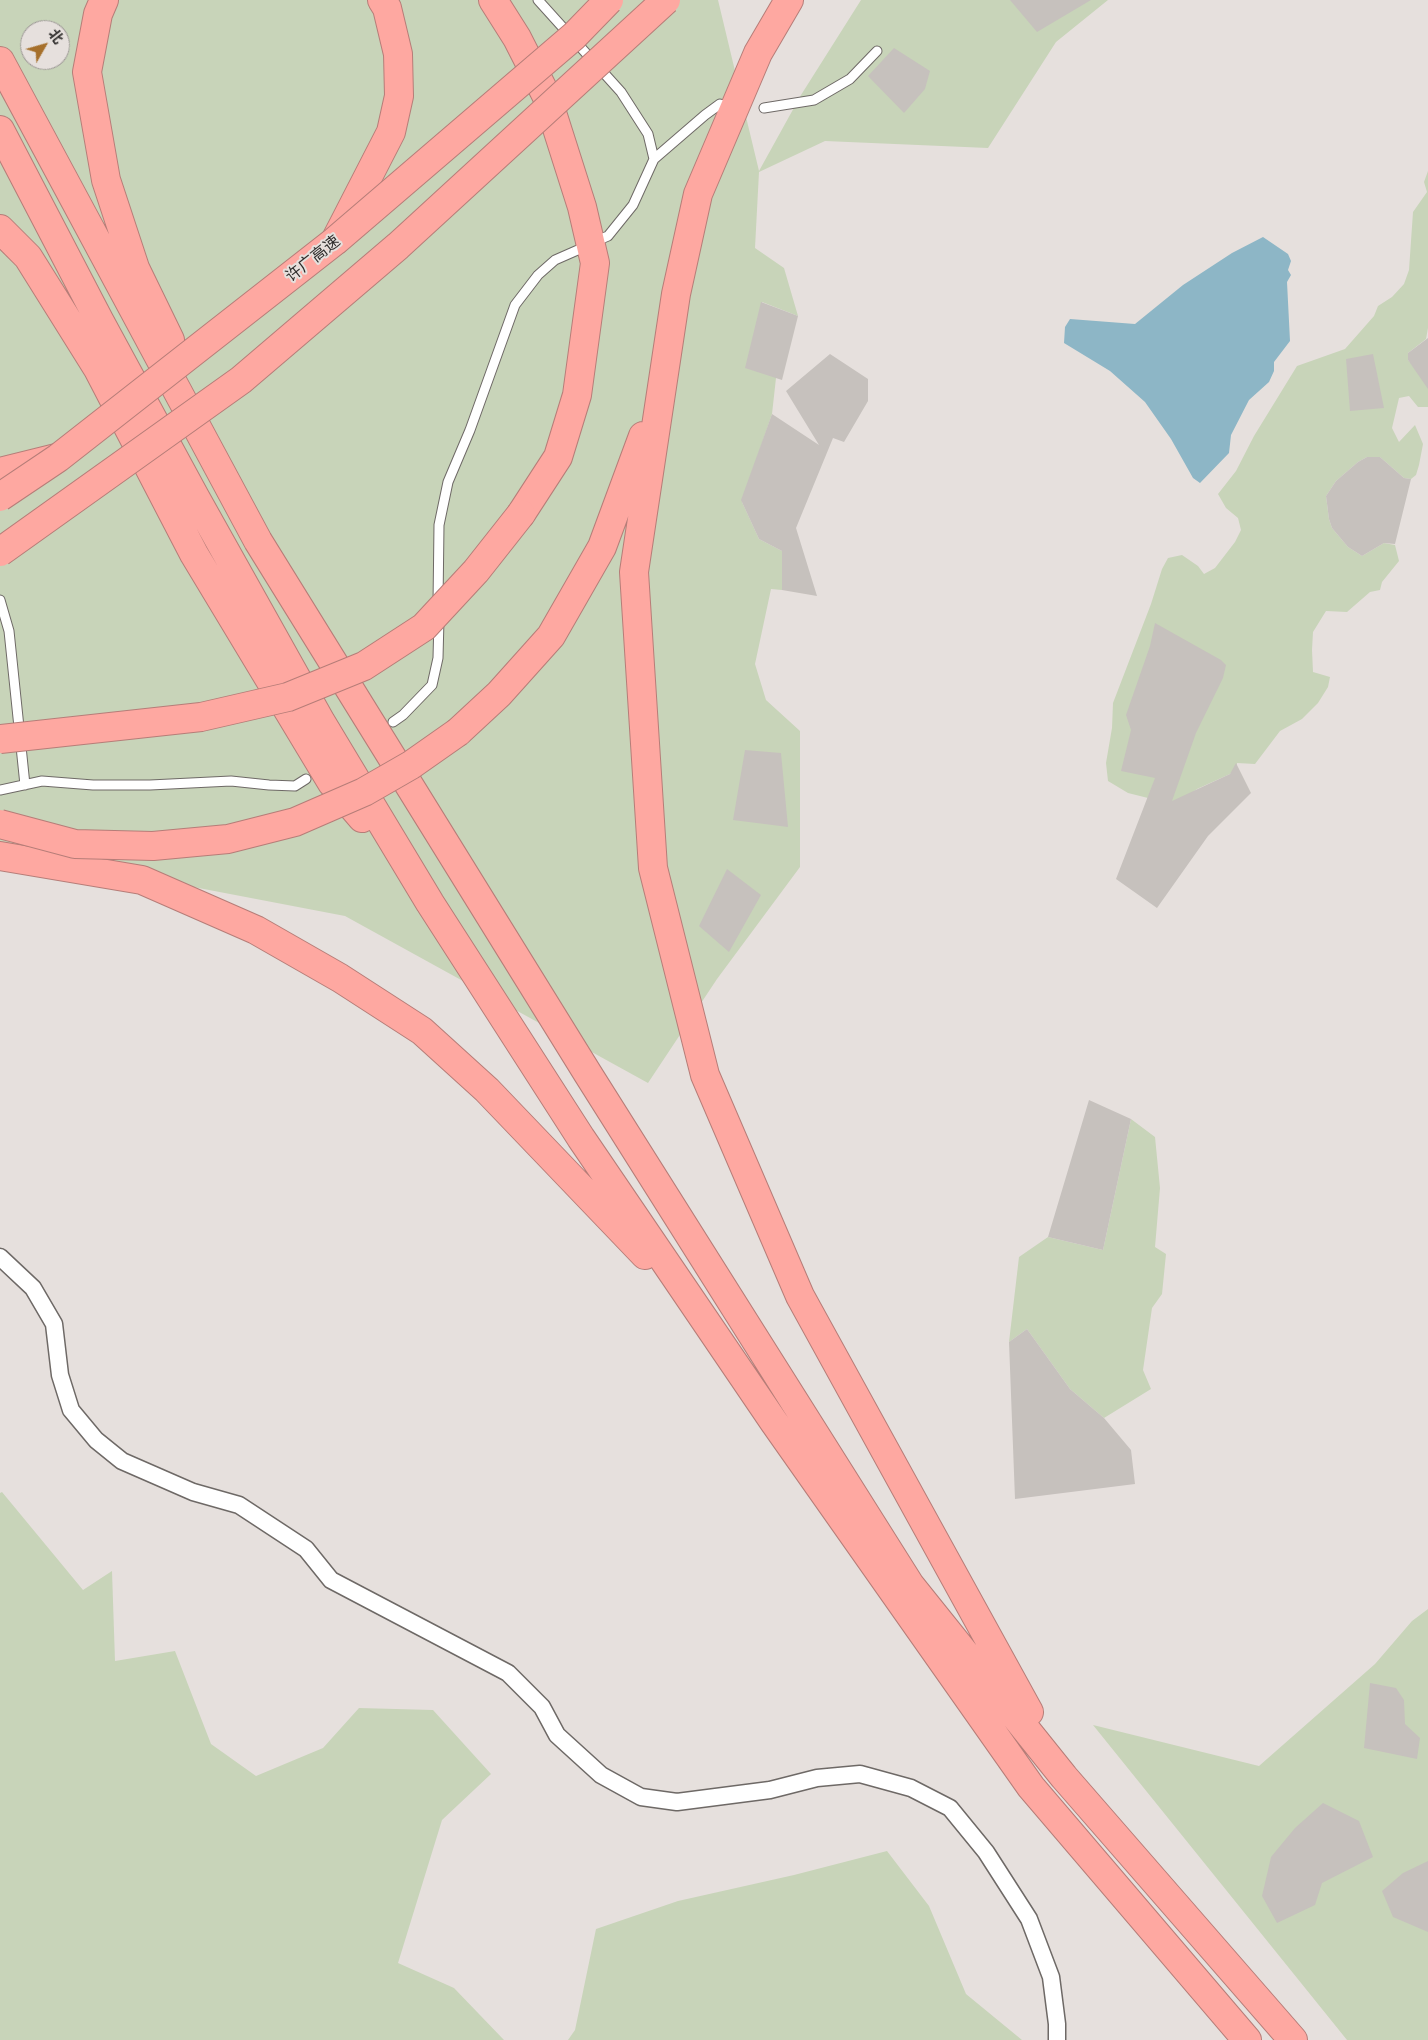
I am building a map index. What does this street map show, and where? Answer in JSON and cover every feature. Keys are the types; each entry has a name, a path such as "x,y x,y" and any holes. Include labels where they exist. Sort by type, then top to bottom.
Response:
{"highway":[{"path":"104,0 98,14 87,72 106,180 134,268 212,422 258,541"},
{"path":"335,241 391,132 399,96 398,54 387,8 382,0"},
{"path":"0,740 201,716 288,697 364,666 424,627 476,571 521,514 558,457 577,395 595,263 582,206 547,97 517,38 493,0"},
{"name":"许广高速","path":"0,497 58,458 335,241 574,36 609,0"},
{"path":"0,552 241,380 398,246 666,0"},
{"path":"788,0 758,53 698,194 676,294 634,572 653,868 705,1075 800,1296 1064,1777"},
{"path":"0,61 258,541 583,1065 910,1585 1064,1777 1293,2040"},
{"path":"0,130 99,320 200,506 321,722 421,887 581,1138 774,1422 1031,1787 1247,2040"},
{"path":"0,229 28,257 98,369 194,554 332,783 421,887"},
{"path":"0,824 76,844 153,846 228,839 295,822 364,792 411,765 458,732 499,694 551,636 602,547 663,380"},
{"path":"0,472 58,458"},
{"path":"0,856 142,880 256,930 340,978 422,1031 487,1090 698,1309"}],"street":[{"path":"0,1257 33,1288 54,1324 60,1375 71,1410 96,1440 122,1461 194,1492 238,1505 306,1549 331,1580 508,1674 542,1707 557,1735 601,1775 641,1796 677,1802 770,1790 817,1778 860,1774 912,1788 950,1808 986,1852 1029,1919 1051,1977 1057,2024 1057,2040"}],"lane":[{"path":"538,0 621,92 648,134 654,159"},
{"path":"764,108 814,100 850,79 877,51"},
{"path":"601,239 608,236 633,205 654,159 705,115 720,104 724,104"},
{"path":"393,722 403,715 432,684 439,643 439,525 448,482 470,430 515,305 538,275 555,260 580,249"},
{"path":"0,600 9,631 24,785"},
{"path":"0,790 42,781 93,785 150,785 231,781 268,786 295,786 306,779"}],"green space":[{"path":"0,0 718,0 759,171 801,95 861,0 1108,0 1056,42 988,148 825,141 759,172 755,248 784,268 798,316 762,302 776,378 772,414 742,502 759,539 782,551 782,590 771,589 755,664 766,700 800,731 800,867 717,979 648,1083 345,916 0,850"},
{"path":"1428,171 1428,328 1426,339 1408,353 1408,360 1428,382 1428,407 1418,407 1409,396 1399,398 1392,428 1399,442 1415,425 1423,444 1416,475 1411,479 1404,478 1380,457 1367,457 1358,462 1336,481 1326,496 1332,528 1348,547 1362,556 1384,543 1395,545 1399,561 1382,582 1380,590 1370,592 1347,612 1326,611 1313,632 1312,650 1313,672 1330,677 1328,687 1318,703 1302,719 1280,731 1255,764 1237,763 1237,768 1230,774 1197,789 1185,798 1189,803 1164,802 1128,793 1108,781 1106,763 1112,728 1113,703 1151,604 1162,569 1168,558 1182,555 1198,566 1204,574 1215,568 1235,542 1241,530 1238,518 1226,508 1218,494 1236,471 1254,436 1297,366 1345,349 1374,316 1378,306 1392,297 1404,284 1409,270 1413,212 1427,192 1424,182"},
{"path":"1131,1119 1155,1137 1160,1188 1155,1247 1166,1254 1162,1294 1152,1308 1143,1370 1151,1389 1104,1418 1070,1389 1027,1329 1009,1342 1019,1257 1048,1237 1103,1250"},
{"path":"2,1492 83,1590 112,1571 115,1661 175,1651 211,1744 256,1776 323,1748 359,1708 433,1710 491,1774 442,1820 398,1963 454,1988 504,2040 0,2040 0,1493"},
{"path":"1428,1609 1428,2040 1347,2040 1093,1725 1259,1766 1375,1664 1412,1621"},
{"path":"887,1851 929,1906 966,1994 1022,2040 568,2040 575,2030 596,1929 678,1901 794,1875"}],"water":[{"path":"1263,237 1288,254 1291,261 1288,270 1291,275 1287,282 1290,341 1274,362 1274,371 1269,382 1249,400 1231,435 1229,453 1200,483 1193,478 1171,439 1145,402 1110,371 1064,343 1065,327 1070,319 1135,324 1183,285 1232,253"}],"building":[{"path":"1010,0 1091,0 1037,32"},
{"path":"894,48 930,71 925,89 904,113 868,76"},
{"path":"761,302 798,316 782,380 745,368"},
{"path":"1428,338 1428,389 1408,360 1408,353"},
{"path":"830,354 868,379 868,401 844,442 833,438 796,528 817,596 782,590 782,551 759,539 741,500 772,414 819,445 786,391"},
{"path":"1373,354 1384,408 1350,411 1346,359"},
{"path":"1367,457 1380,457 1404,478 1411,479 1395,544 1384,543 1362,556 1348,547 1332,528 1326,496 1336,481 1358,462"},
{"path":"1155,623 1221,660 1226,665 1223,678 1196,733 1172,801 1230,774 1236,763 1251,793 1208,836 1157,908 1116,879 1155,778 1121,771 1131,730 1126,715 1150,646"},
{"path":"745,750 781,753 788,827 733,820"},
{"path":"727,869 761,895 729,952 699,926"},
{"path":"1089,1100 1131,1119 1103,1250 1048,1237"},
{"path":"1027,1329 1070,1389 1104,1418 1131,1450 1135,1484 1015,1499 1009,1342"},
{"path":"1370,1683 1396,1688 1404,1700 1405,1724 1420,1738 1417,1759 1364,1748"},
{"path":"1323,1803 1359,1821 1373,1857 1322,1883 1315,1905 1277,1923 1262,1896 1271,1857 1295,1828"},
{"path":"1428,1861 1428,1932 1393,1917 1382,1891 1403,1873"}]}
